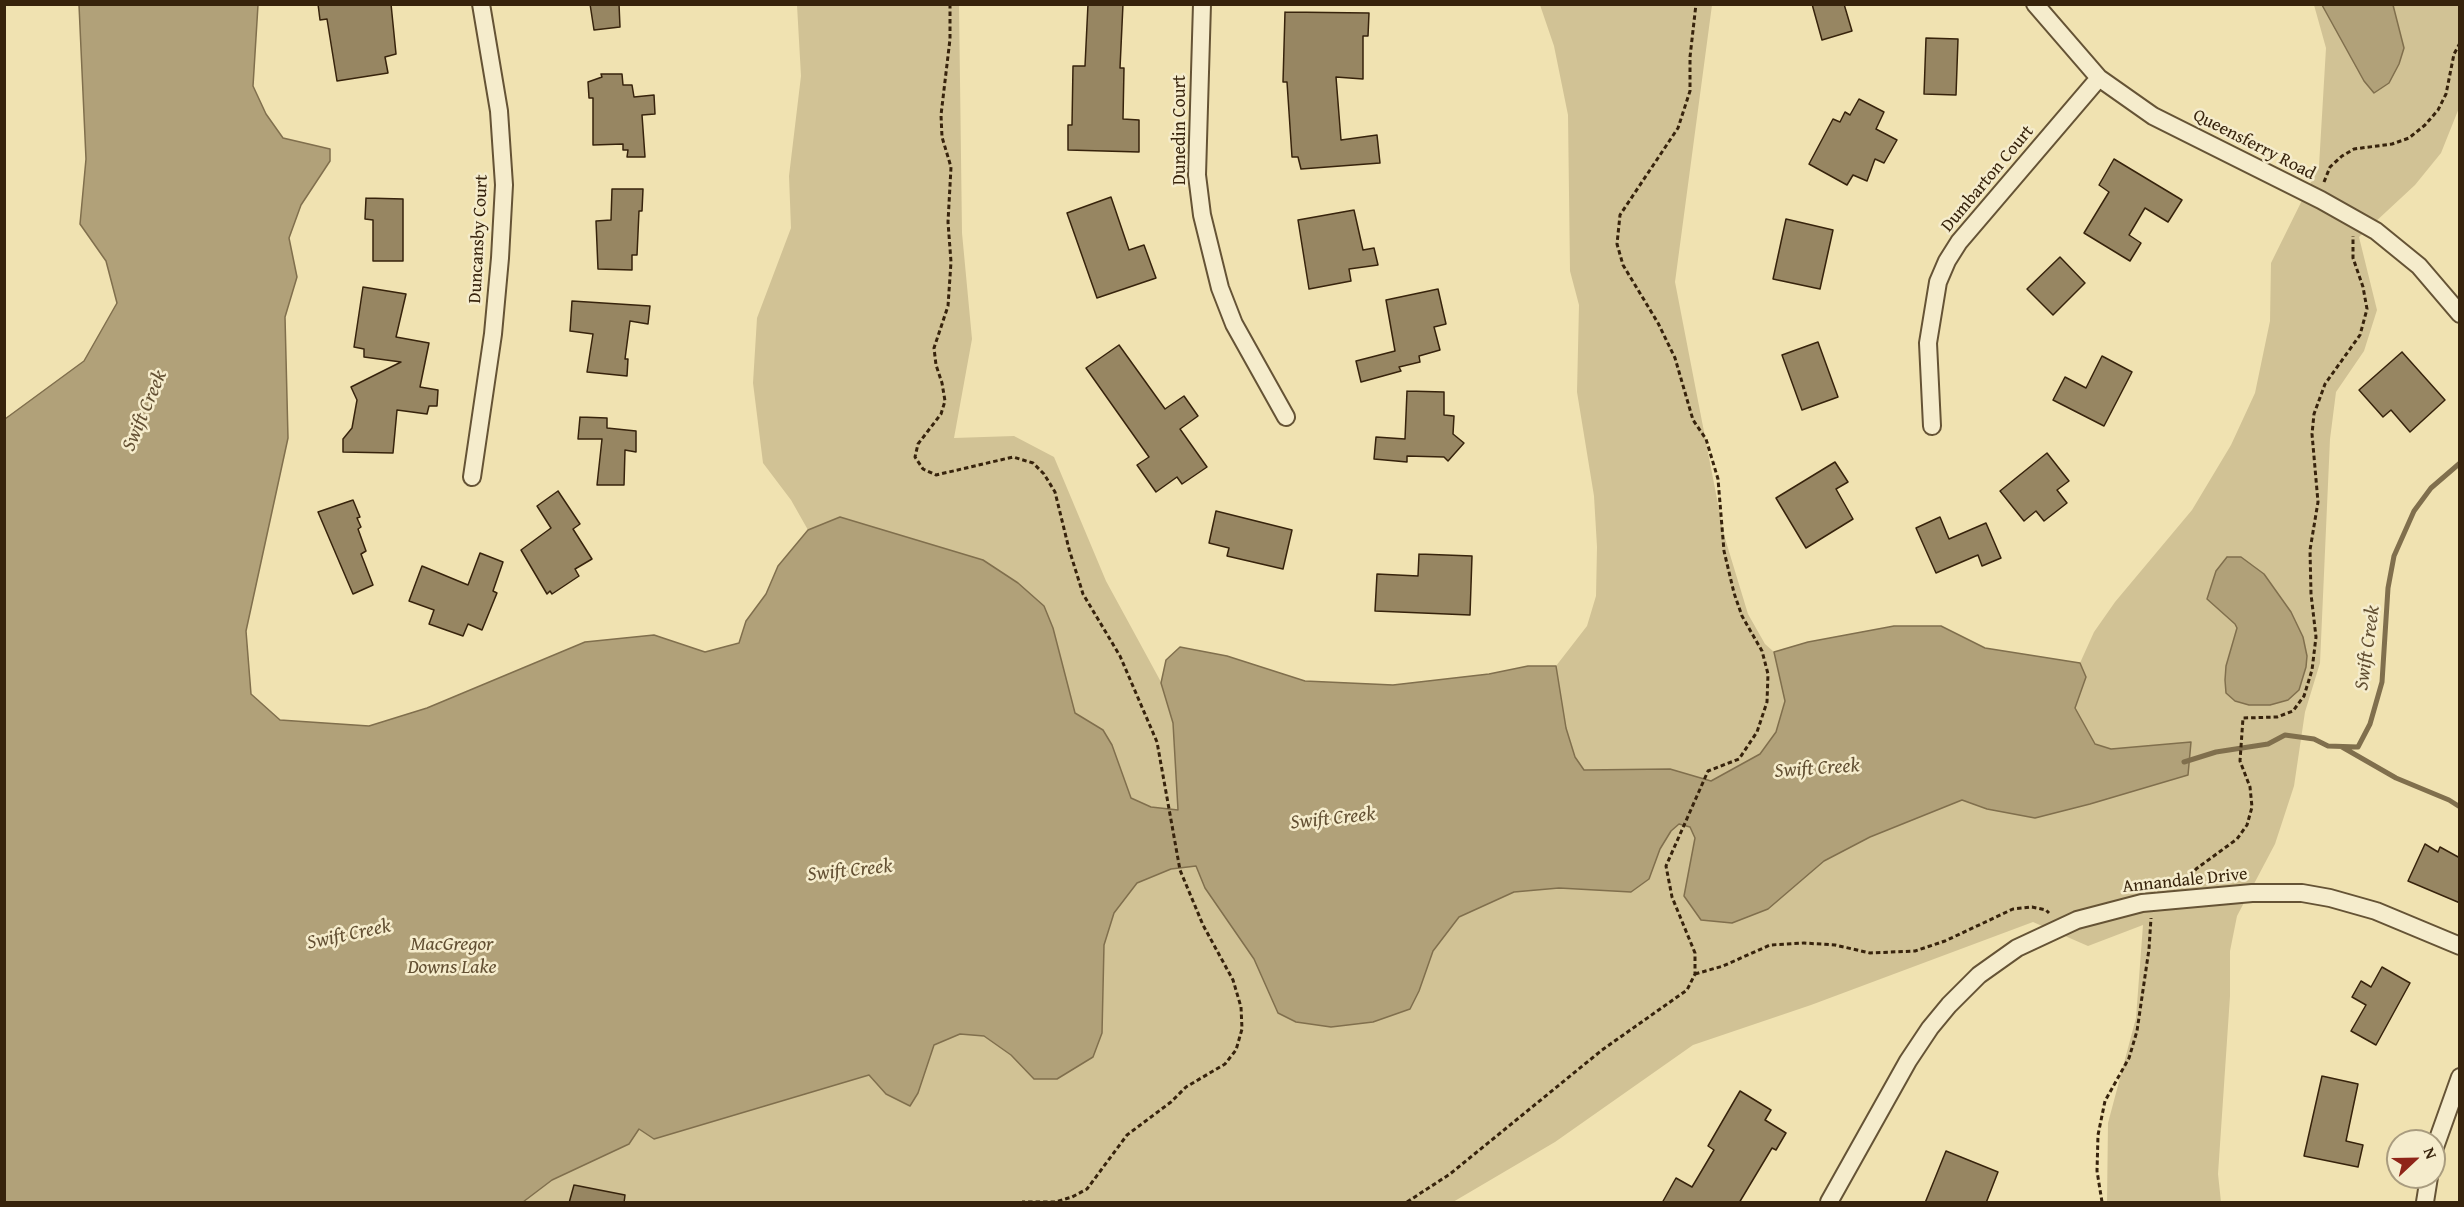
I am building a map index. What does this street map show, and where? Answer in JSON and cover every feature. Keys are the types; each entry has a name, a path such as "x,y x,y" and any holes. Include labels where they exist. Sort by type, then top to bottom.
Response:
{"street":[{"name":"Duncansby Court","path":"472,477 493,334 504,185 499,111 481,4"},
{"name":"Dunedin Court","path":"1202,4 1197,175 1202,215 1220,288 1234,324 1286,417"},
{"name":"Queensferry Road","path":"2035,4 2099,78 2153,116 2321,200 2376,231 2419,266 2460,315"},
{"name":"Dumbarton Court","path":"1932,426 1928,343 1938,282 1947,261 1959,242 2099,78"},
{"name":"Annandale Drive","path":"1829,1203 1908,1061 1949,1005 1979,975 2017,948 2077,920 2142,903 2252,893 2302,893 2376,910 2460,946"},
{"path":"2441,1129 2460,1077"}],"path":[{"path":"950,4 950,39 941,115 942,137 951,167 948,222 951,262 948,306 934,348 945,401 940,414 918,444 915,457 923,469 936,475 1013,457 1033,463 1044,474 1055,492 1083,594 1120,656 1157,742 1180,870 1203,925 1233,980 1241,1006 1242,1029 1236,1050 1225,1064 1186,1087 1171,1102 1126,1136 1087,1189 1055,1202 1022,1203"},
{"path":"1407,1203 1450,1174 1602,1050 1687,990 1695,974 1695,953 1672,897 1666,866 1708,771 1738,759 1757,732 1767,702 1768,674 1762,651 1742,616 1724,551 1718,479 1706,439 1693,420 1675,358 1658,323 1623,265 1617,244 1620,215 1678,128 1690,91 1690,57 1696,4"},
{"path":"2322,189 2330,167 2342,156 2354,149 2392,144 2409,138 2425,125 2438,110 2446,94 2454,54 2460,43"},
{"path":"2186,887 2188,879 2196,869 2237,838 2247,825 2252,807 2250,787 2241,758 2243,718 2277,717 2293,711 2304,696 2312,670 2316,637 2311,594 2310,550 2318,502 2312,434 2314,414 2325,384 2360,335 2367,309 2363,287 2353,258 2353,234"},
{"path":"1695,974 1723,966 1770,945 1804,943 1835,945 1870,953 1915,951 1945,941 2013,909 2032,907 2046,910 2052,917"},
{"path":"2102,1203 2097,1171 2098,1135 2105,1101 2129,1058 2137,1031 2149,949 2151,914"}],"shaded area":[{"path":"79,5 258,5 253,87 266,114 283,138 330,149 330,161 301,205 289,238 297,277 285,317 288,438 246,631 251,694 280,720 369,726 427,708 585,642 654,635 705,652 739,643 746,621 766,594 778,566 808,530 791,500 763,463 753,383 757,318 791,228 789,176 801,76 797,5 959,5 962,233 972,339 954,438 1014,436 1054,457 1106,581 1161,682 1166,660 1180,647 1227,656 1305,681 1393,685 1489,674 1528,666 1556,666 1587,626 1596,596 1597,547 1594,496 1577,392 1579,305 1570,271 1568,115 1554,46 1540,5 1712,5 1675,282 1724,535 1748,614 1765,644 1774,652 1808,642 1894,626 1941,626 1985,648 2080,663 2094,632 2115,602 2192,510 2231,445 2255,393 2270,321 2271,263 2319,166 2326,48 2314,5 2459,5 2459,108 2441,153 2415,185 2359,237 2377,310 2364,351 2336,392 2330,439 2320,663 2305,712 2294,786 2275,844 2237,916 2230,951 2230,996 2218,1174 2221,1202 2107,1202 2108,1123 2136,1018 2143,925 2088,946 2033,922 1811,1005 1693,1045 1555,1142 1453,1202 5,1202 4,419 84,361 117,303 106,261 80,224 86,159"}],"water":[{"name":"MacGregor Downs Lake","path":"79,5 258,5 253,86 266,114 283,138 330,149 330,161 301,205 289,238 297,277 285,317 288,438 246,631 251,694 280,720 369,726 427,708 585,642 654,635 705,652 739,643 746,621 766,594 778,566 808,530 840,517 983,560 1018,583 1044,606 1053,628 1075,713 1103,730 1112,745 1131,798 1151,807 1178,810 1173,723 1161,683 1166,660 1180,647 1227,656 1305,681 1393,685 1489,674 1528,666 1556,666 1566,728 1575,757 1584,770 1670,769 1711,781 1760,754 1776,732 1785,701 1774,652 1808,642 1894,626 1941,626 1985,648 2080,663 2086,677 2075,708 2095,744 2111,749 2191,742 2188,775 2035,818 1987,809 1962,800 1870,837 1824,861 1768,909 1732,923 1701,920 1684,896 1695,838 1690,827 1679,824 1671,831 1660,849 1649,879 1631,892 1559,888 1514,892 1459,917 1433,951 1410,1009 1373,1022 1331,1027 1296,1022 1278,1013 1254,959 1205,888 1196,866 1171,869 1137,883 1114,913 1104,945 1102,1033 1093,1057 1057,1079 1034,1079 1011,1055 984,1036 960,1034 934,1045 918,1093 910,1106 886,1094 869,1075 654,1139 639,1129 629,1144 552,1180 523,1202 5,1202 5,419 84,361 117,303 106,261 80,224 86,159"},
{"path":"2322,5 2393,5 2404,48 2389,83 2374,93 2364,81"},
{"path":"2227,557 2241,557 2264,574 2291,612 2303,637 2307,656 2306,667 2299,690 2288,700 2270,705 2249,705 2235,701 2226,693 2226,666 2237,628 2207,599 2216,571"}],"building":[{"path":"318,4 391,4 396,54 385,57 388,73 337,81 327,19 320,20"},
{"path":"590,4 619,4 620,27 594,30"},
{"path":"1088,4 1123,4 1120,68 1124,68 1123,119 1139,120 1139,152 1068,150 1068,125 1072,125 1073,66 1085,66"},
{"path":"1812,4 1844,4 1852,31 1822,40"},
{"path":"1285,12 1369,13 1368,36 1363,36 1363,79 1336,77 1341,140 1377,135 1380,163 1301,169 1298,157 1292,157 1287,82 1283,82"},
{"path":"1926,38 1958,39 1956,95 1924,94"},
{"path":"601,74 622,74 623,85 632,85 634,97 654,95 655,114 642,115 645,157 627,157 628,150 623,150 623,144 593,145 593,98 589,98 588,82 602,77"},
{"path":"1859,99 1884,112 1876,129 1897,140 1884,163 1875,159 1867,181 1853,175 1847,185 1809,164 1833,119 1840,122 1845,112 1850,115"},
{"path":"2114,159 2182,200 2168,222 2145,208 2129,235 2141,243 2130,261 2084,233 2109,192 2099,185"},
{"path":"612,189 643,189 642,211 639,211 637,255 632,255 632,270 598,269 596,221 611,220"},
{"path":"1111,197 1129,250 1144,245 1156,278 1097,298 1067,213"},
{"path":"366,198 403,199 403,261 373,261 373,220 365,219"},
{"path":"1354,210 1363,250 1374,248 1378,265 1349,269 1351,281 1309,289 1298,220"},
{"path":"1786,219 1833,230 1820,289 1773,279"},
{"path":"2060,257 2085,283 2053,315 2027,289"},
{"path":"363,287 406,294 396,337 429,343 420,387 438,390 437,406 429,406 427,414 397,410 393,453 343,452 343,439 352,428 357,400 351,387 401,362 364,357 364,349 354,347"},
{"path":"1438,289 1446,324 1434,327 1440,350 1419,356 1420,362 1399,367 1401,371 1361,382 1356,361 1395,351 1386,300"},
{"path":"572,301 650,306 648,324 630,321 625,359 628,359 627,376 587,372 593,334 570,331"},
{"path":"1818,342 1838,397 1802,410 1782,355"},
{"path":"1119,345 1165,409 1184,396 1198,416 1180,429 1207,467 1182,484 1177,477 1156,492 1137,465 1149,457 1086,368"},
{"path":"2402,352 2445,400 2410,432 2391,410 2383,417 2359,390"},
{"path":"2102,356 2132,372 2104,426 2053,400 2065,377 2086,388"},
{"path":"1407,391 1444,392 1444,415 1454,416 1453,434 1464,443 1448,461 1444,457 1407,456 1407,462 1374,459 1376,437 1405,439"},
{"path":"580,417 607,418 607,428 636,431 636,452 625,450 624,485 597,485 602,439 578,439"},
{"path":"2047,453 2069,481 2057,490 2067,503 2044,521 2036,511 2024,521 2000,491"},
{"path":"1835,462 1848,482 1836,489 1853,519 1806,548 1776,498"},
{"path":"558,491 580,524 573,529 592,559 575,569 579,576 552,594 550,591 547,594 521,550 551,528 537,506"},
{"path":"353,500 360,517 357,518 361,527 358,529 366,551 361,554 373,585 353,594 318,512"},
{"path":"1216,511 1292,530 1283,569 1227,556 1229,548 1209,543"},
{"path":"1940,517 1949,539 1986,523 2001,558 1982,566 1978,555 1936,573 1916,528"},
{"path":"480,553 503,562 493,591 497,593 482,630 468,624 463,636 429,624 434,610 409,601 422,566 468,585"},
{"path":"1419,554 1472,556 1470,615 1375,611 1377,574 1418,576"},
{"path":"2425,844 2438,852 2440,847 2460,858 2460,903 2408,881"},
{"path":"2382,967 2410,983 2376,1045 2351,1031 2366,1005 2352,997 2361,981 2371,987"},
{"path":"2322,1076 2358,1084 2346,1141 2363,1145 2358,1167 2304,1156"},
{"path":"1740,1091 1771,1110 1765,1120 1786,1133 1776,1150 1772,1148 1739,1203 1662,1203 1676,1178 1692,1187 1714,1150 1708,1146"},
{"path":"1946,1151 1998,1172 1986,1203 1925,1203"},
{"path":"574,1185 625,1195 624,1203 569,1203"}],"waterway":[{"name":"Swift Creek","path":"2184,762 2216,752 2268,744 2285,735 2314,739 2328,746 2358,747 2370,724 2382,682 2388,588 2394,556 2414,511 2431,488 2460,463"},
{"path":"2342,747 2396,778 2449,800 2460,807"}]}
